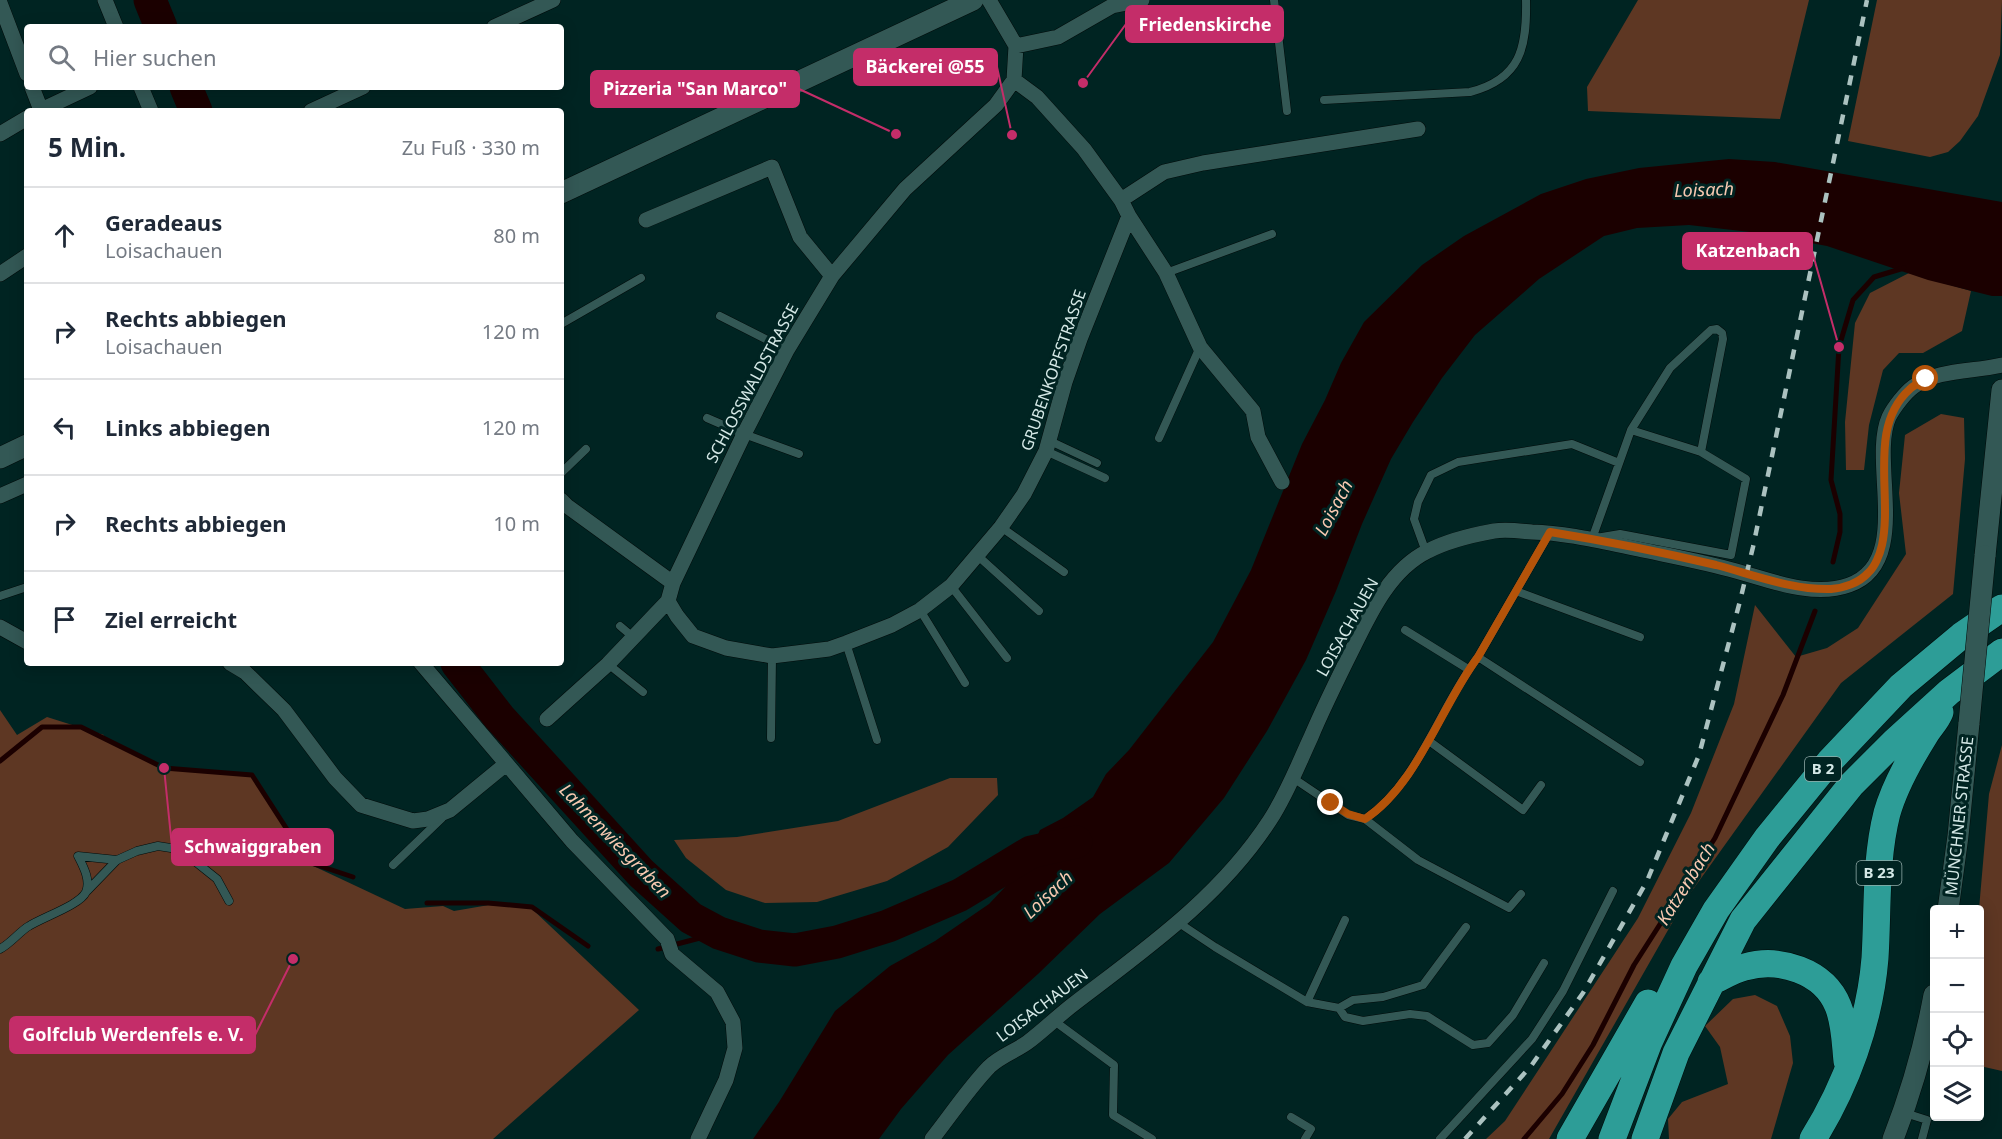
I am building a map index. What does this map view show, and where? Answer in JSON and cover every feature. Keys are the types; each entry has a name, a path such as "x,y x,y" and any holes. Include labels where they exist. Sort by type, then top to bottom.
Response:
{"highway":[{"name":"B 2","path":"1612,1139 1649,1042 1684,966 1716,910 1767,838 1830,760 1901,686 1961,636 2002,608"},
{"name":"B 2","path":"1645,1139 1676,1053 1743,920 1851,785 1949,692 2002,652"},
{"name":"B 23","path":"1813,1139 1836,1096 1858,1042 1869,1002 1875,961 1879,852 1887,812 1905,770 1938,716 1949,692"},
{"path":"1711,982 1744,967 1766,963 1802,970 1817,979 1837,1003 1843,1018 1848,1066"},
{"path":"1570,1139 1653,994 1684,966"}],"street":[{"path":"105,0 115,24"},
{"path":"501,24 553,0"},
{"path":"564,192 973,0"},
{"path":"989,0 1016,46 1014,80 1037,97 1084,149 1121,200 1166,273 1200,347 1253,411 1258,436 1282,482"},
{"path":"1016,46 1058,37 1112,6 1142,0"},
{"path":"0,3 24,66"},
{"name":"SCHLOSSWALDSTRASSE","path":"547,718 608,664 668,601 673,583 744,434 787,350 832,276 905,189 996,105 1014,80"},
{"path":"33,90 39,108"},
{"path":"46,108 84,90"},
{"path":"142,90 150,108"},
{"path":"318,108 356,90"},
{"path":"0,134 24,120"},
{"path":"1121,200 1164,172 1203,163 1418,129"},
{"path":"646,220 772,167 800,237 832,276"},
{"name":"GRUBENKOPFSTRASSE","path":"668,601 693,636 726,648 772,656 829,649 846,643 892,625 920,610 951,586 978,556 1024,494 1048,446 1065,382 1080,339 1129,216"},
{"path":"0,274 24,258"},
{"name":"LOISACHAUEN","path":"932,1139 992,1064 1027,1043 1053,1020 1179,923 1208,895 1249,849 1272,818 1293,778 1348,658 1387,586 1409,564 1426,552 1449,542 1498,530 1550,532 1715,565 1802,588 1833,589 1851,585 1869,573 1880,554 1885,530 1885,435 1889,417 1910,389 1926,379 2002,365"},
{"name":"MÜNCHNER STRASSE","path":"1949,905 1958,836 2002,390"},
{"path":"0,458 24,446"},
{"path":"0,496 24,485"},
{"path":"564,503 673,583"},
{"path":"0,627 24,640"},
{"path":"235,666 245,672 284,710 335,778 361,804 414,821 428,819 450,810 506,764"},
{"path":"424,666 572,841 667,939 672,954 717,992 733,1022 735,1048 726,1080 698,1139"},
{"path":"1893,1139 1904,1112 1931,1013"}],"lane":[{"path":"1274,0 1287,111"},
{"path":"1323,100 1470,92 1485,88 1501,79 1521,56 1527,31 1526,0"},
{"path":"1166,273 1272,234"},
{"path":"564,322 641,278"},
{"path":"720,316 787,350"},
{"path":"1631,430 1701,452 1746,479 1731,555 1620,534 1592,539 1631,430 1670,368 1711,330 1717,329 1722,333 1723,339 1701,452"},
{"path":"1159,438 1200,347"},
{"path":"707,418 799,454"},
{"path":"1426,552 1414,519 1418,502 1431,475 1458,462 1572,444 1619,463"},
{"path":"1048,446 1096,463"},
{"path":"1048,446 1105,478"},
{"path":"564,470 586,448"},
{"path":"1001,527 1064,572"},
{"path":"1365,819 1381,808 1393,794 1429,741 1468,669 1478,657 1550,532"},
{"path":"978,556 1039,611"},
{"path":"951,586 1007,658"},
{"path":"0,596 24,588"},
{"path":"1516,591 1640,637"},
{"path":"920,610 965,683"},
{"path":"620,626 633,637"},
{"path":"1405,630 1468,669"},
{"path":"846,643 877,740"},
{"path":"771,738 772,656"},
{"path":"1478,657 1640,762"},
{"path":"608,664 643,692"},
{"path":"1429,741 1523,810 1540,785"},
{"path":"1293,778 1348,814 1365,819 1418,860 1509,908 1521,894"},
{"path":"393,865 450,810"},
{"path":"0,949 12,942 26,927 78,902 117,860 137,851 158,846 177,849 217,879 229,902"},
{"path":"87,891 87,876 78,856 117,860"},
{"path":"1440,1139 1532,1039 1563,991 1613,891"},
{"path":"1307,1002 1345,920"},
{"path":"1179,923 1307,1002 1339,1008 1353,1000 1383,997 1423,985 1466,927"},
{"path":"1339,1008 1345,1017 1363,1021 1410,1014 1427,1016 1473,1045 1488,1042 1513,1015 1544,963"},
{"path":"1053,1020 1114,1065 1113,1115 1152,1139"},
{"path":"1904,1112 1928,1120 1922,1139"},
{"path":"1291,1117 1311,1129 1305,1139"}],"shaded area":[{"path":"1638,0 1809,0 1780,119 1588,111 1587,87"},
{"path":"1877,0 2002,0 2000,55 1978,116 1960,141 1948,152 1930,157 1848,141"},
{"path":"1909,273 1971,291 1962,331 1923,353 1899,353 1883,370 1869,425 1864,470 1846,470 1845,422 1855,323 1870,293"},
{"path":"1941,414 1964,418 1965,459 1953,594 1841,683 1684,902 1549,1139 1486,1139 1505,1121 1638,918 1691,813 1734,704 1755,605 1796,657 1827,648 1858,628 1906,554 1899,493 1905,435"},
{"path":"0,710 17,735 47,717 104,735 101,738 164,769 251,776 307,863 405,909 443,906 454,911 489,905 531,908 639,1010 493,1139 0,1139"},
{"path":"2002,745 2002,1071 1984,1067 1984,905 1979,905 1989,794"},
{"path":"950,778 997,778 998,795 948,847 887,881 817,902 765,903 726,890 686,858 674,840 737,837 838,821"},
{"path":"1755,995 1777,1006 1790,1036 1793,1063 1771,1139 1669,1139 1668,1119 1682,1102 1728,1084 1720,1047 1705,1026 1733,999"}],"water":[{"name":"Loisach","path":"1729,159 1775,162 2002,202 2002,296 1992,296 1928,280 1827,246 1750,232 1689,225 1637,228 1604,236 1539,279 1475,335 1442,378 1413,422 1391,459 1306,660 1267,731 1224,798 1169,863 1100,914 1038,974 948,1055 901,1109 879,1139 753,1139 779,1102 835,1011 890,966 935,941 989,904 1022,869 1040,830 1063,818 1093,797 1106,774 1129,750 1213,642 1251,570 1302,444 1341,363 1364,322 1422,265 1464,236 1541,194 1586,179 1639,168"}],"waterway":[{"name":"Lahnenwiesgraben","path":"150,0 160,24"},
{"name":"Lahnenwiesgraben","path":"187,90 195,108"},
{"name":"Katzenbach","path":"1833,562 1840,532 1840,514 1831,480 1839,347 1853,300 1874,277 1904,268"},
{"name":"Katzenbach","path":"1524,1139 1562,1094 1593,1045 1634,965 1715,838 1783,695 1815,611"},
{"name":"Lahnenwiesgraben","path":"459,666 499,717 641,873 691,918 719,933 759,946 795,950 837,942 888,926 960,895 1031,852 1076,842"},
{"path":"0,761 42,727 81,727 164,768 252,775 308,862 353,877"},
{"path":"427,903 488,903 532,907 588,946"},
{"path":"658,949 719,933"}],"railway":[{"path":"1465,1139 1531,1066 1583,993 1647,881 1699,755 1753,547 1867,0"}],"place":[{"name":"Friedenskirche","path":"1083,83"},
{"name":"Pizzeria \"San Marco\"","path":"896,134"},
{"name":"Bäckerei @55","path":"1012,135"},
{"name":"Katzenbach","path":"1839,347"},
{"name":"Schwaiggraben","path":"164,768"},
{"name":"Golfclub Werdenfels e. V.","path":"293,959"}],"route":[{"path":"1331,803 1348,814 1365,819 1381,808 1393,794 1429,741 1468,669 1478,657 1550,532 1715,565 1802,588 1833,589 1851,585 1869,573 1880,554 1885,530 1885,435 1889,417 1910,389 1926,379"}]}
